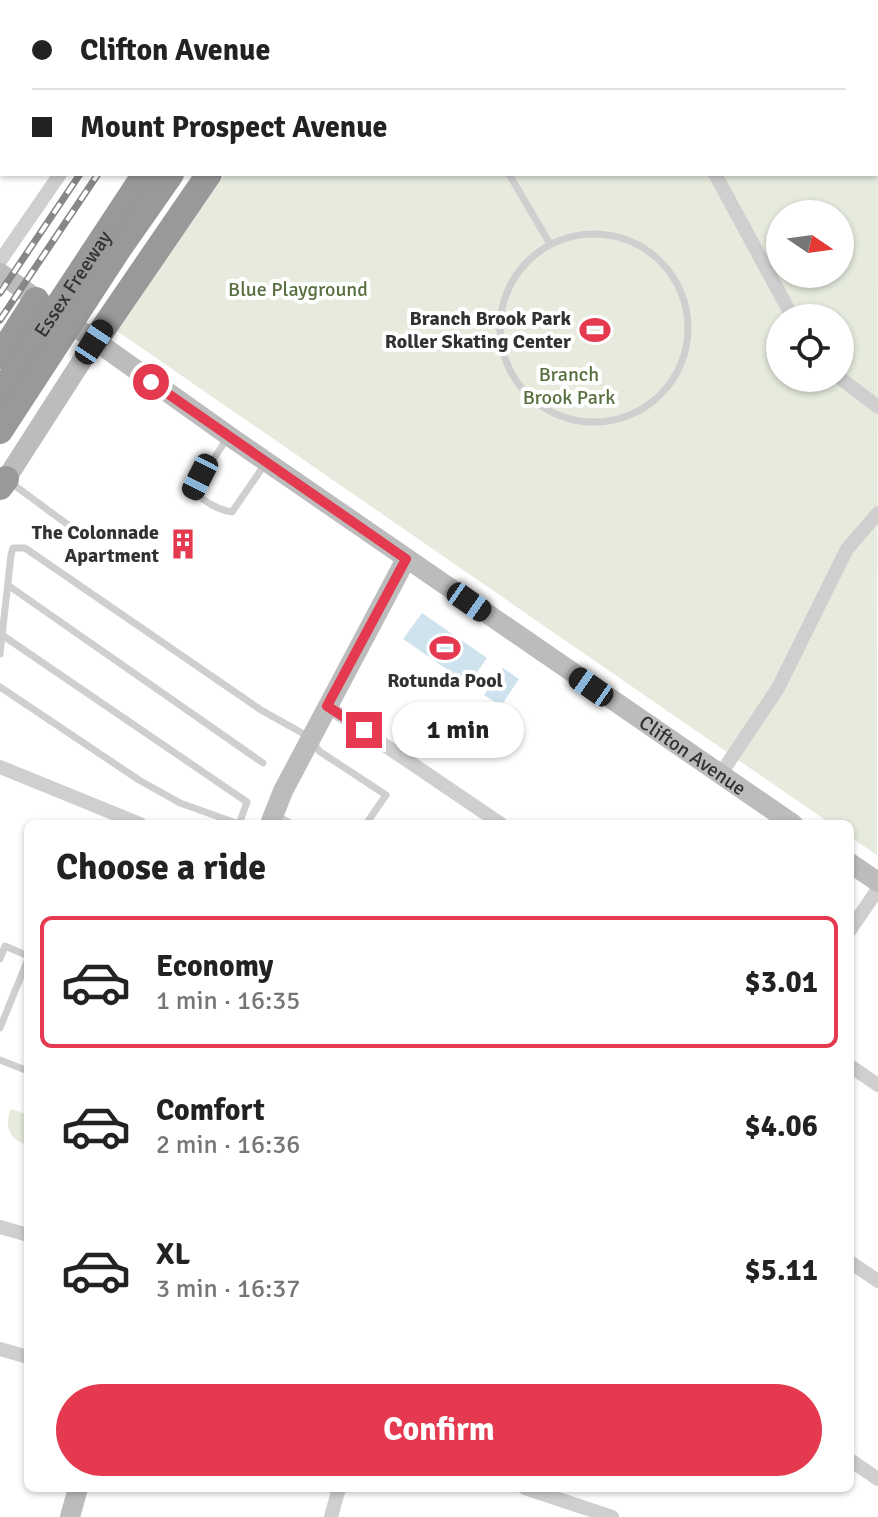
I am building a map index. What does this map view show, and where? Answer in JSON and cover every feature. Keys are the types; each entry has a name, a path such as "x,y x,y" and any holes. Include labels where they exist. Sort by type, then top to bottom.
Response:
{"highway":[{"name":"Essex Freeway","path":"0,394 144,176"},
{"name":"Essex Freeway","path":"5,434 99,279 170,176"},
{"path":"86,336 207,176"},
{"path":"0,356 36,300"}],"main road":[{"name":"Clifton Avenue","path":"0,273 266,462 787,820"},
{"path":"3,483 42,422 86,336"},
{"path":"5,434 32,430 42,422"},
{"path":"272,819 327,706 406,559"},
{"path":"854,866 878,882"},
{"path":"70,1517 77,1492"}],"street":[{"path":"0,261 59,176"},
{"path":"716,176 785,304"},
{"path":"854,389 878,407"},
{"path":"720,775 778,688 847,549 878,513"},
{"path":"327,706 495,820"},
{"path":"0,767 130,820"},
{"path":"854,924 878,889"},
{"path":"854,1069 878,1085"},
{"path":"0,1227 24,1234"},
{"path":"854,1265 878,1281"},
{"path":"0,1349 24,1356"},
{"path":"854,1463 878,1479"},
{"path":"331,1517 338,1492"},
{"path":"537,1492 612,1517"}],"lane":[{"path":"510,176 550,244"},
{"path":"602,233 622,237 641,245 657,257 680,287 689,323 684,356 674,379 659,397 631,416 598,423 565,418 534,402 511,374 503,355 500,336 500,317 505,297 513,279 526,263 550,244 581,234 602,233"},
{"path":"229,436 193,492 222,511 232,512 266,462"},
{"path":"3,483 79,533"},
{"path":"0,654 13,548 25,548 261,710 311,738 319,751 386,795 369,820"},
{"path":"9,586 263,763"},
{"path":"2,635 247,802 240,820"},
{"path":"0,687 139,780 180,803 228,820"},
{"path":"0,959 5,946 24,956"},
{"path":"0,1028 24,968"},
{"path":"0,1060 24,1069"}],"green space":[{"name":"Branch Brook Park","path":"224,176 878,176 877,855 854,840 854,820 825,820 117,331"},
{"path":"11,1109 24,1114 24,1144 12,1136 8,1121"}],"water":[{"name":"Rotunda Pool","path":"422,613 487,658 466,688 462,685 464,681 403,639"},
{"path":"503,668 519,679 501,706 484,695"}],"railway":[{"path":"0,293 79,176"},
{"path":"0,320 97,176"}],"place":[{"name":"Branch Brook Park Roller Skating Center","path":"595,330"},
{"name":"The Colonnade Apartment","path":"183,544"},
{"name":"Rotunda Pool","path":"445,648"}],"route":[{"path":"151,382 406,559 327,706 364,730"}],"park label":[{"name":"Blue Playground","path":"298,289"}]}
